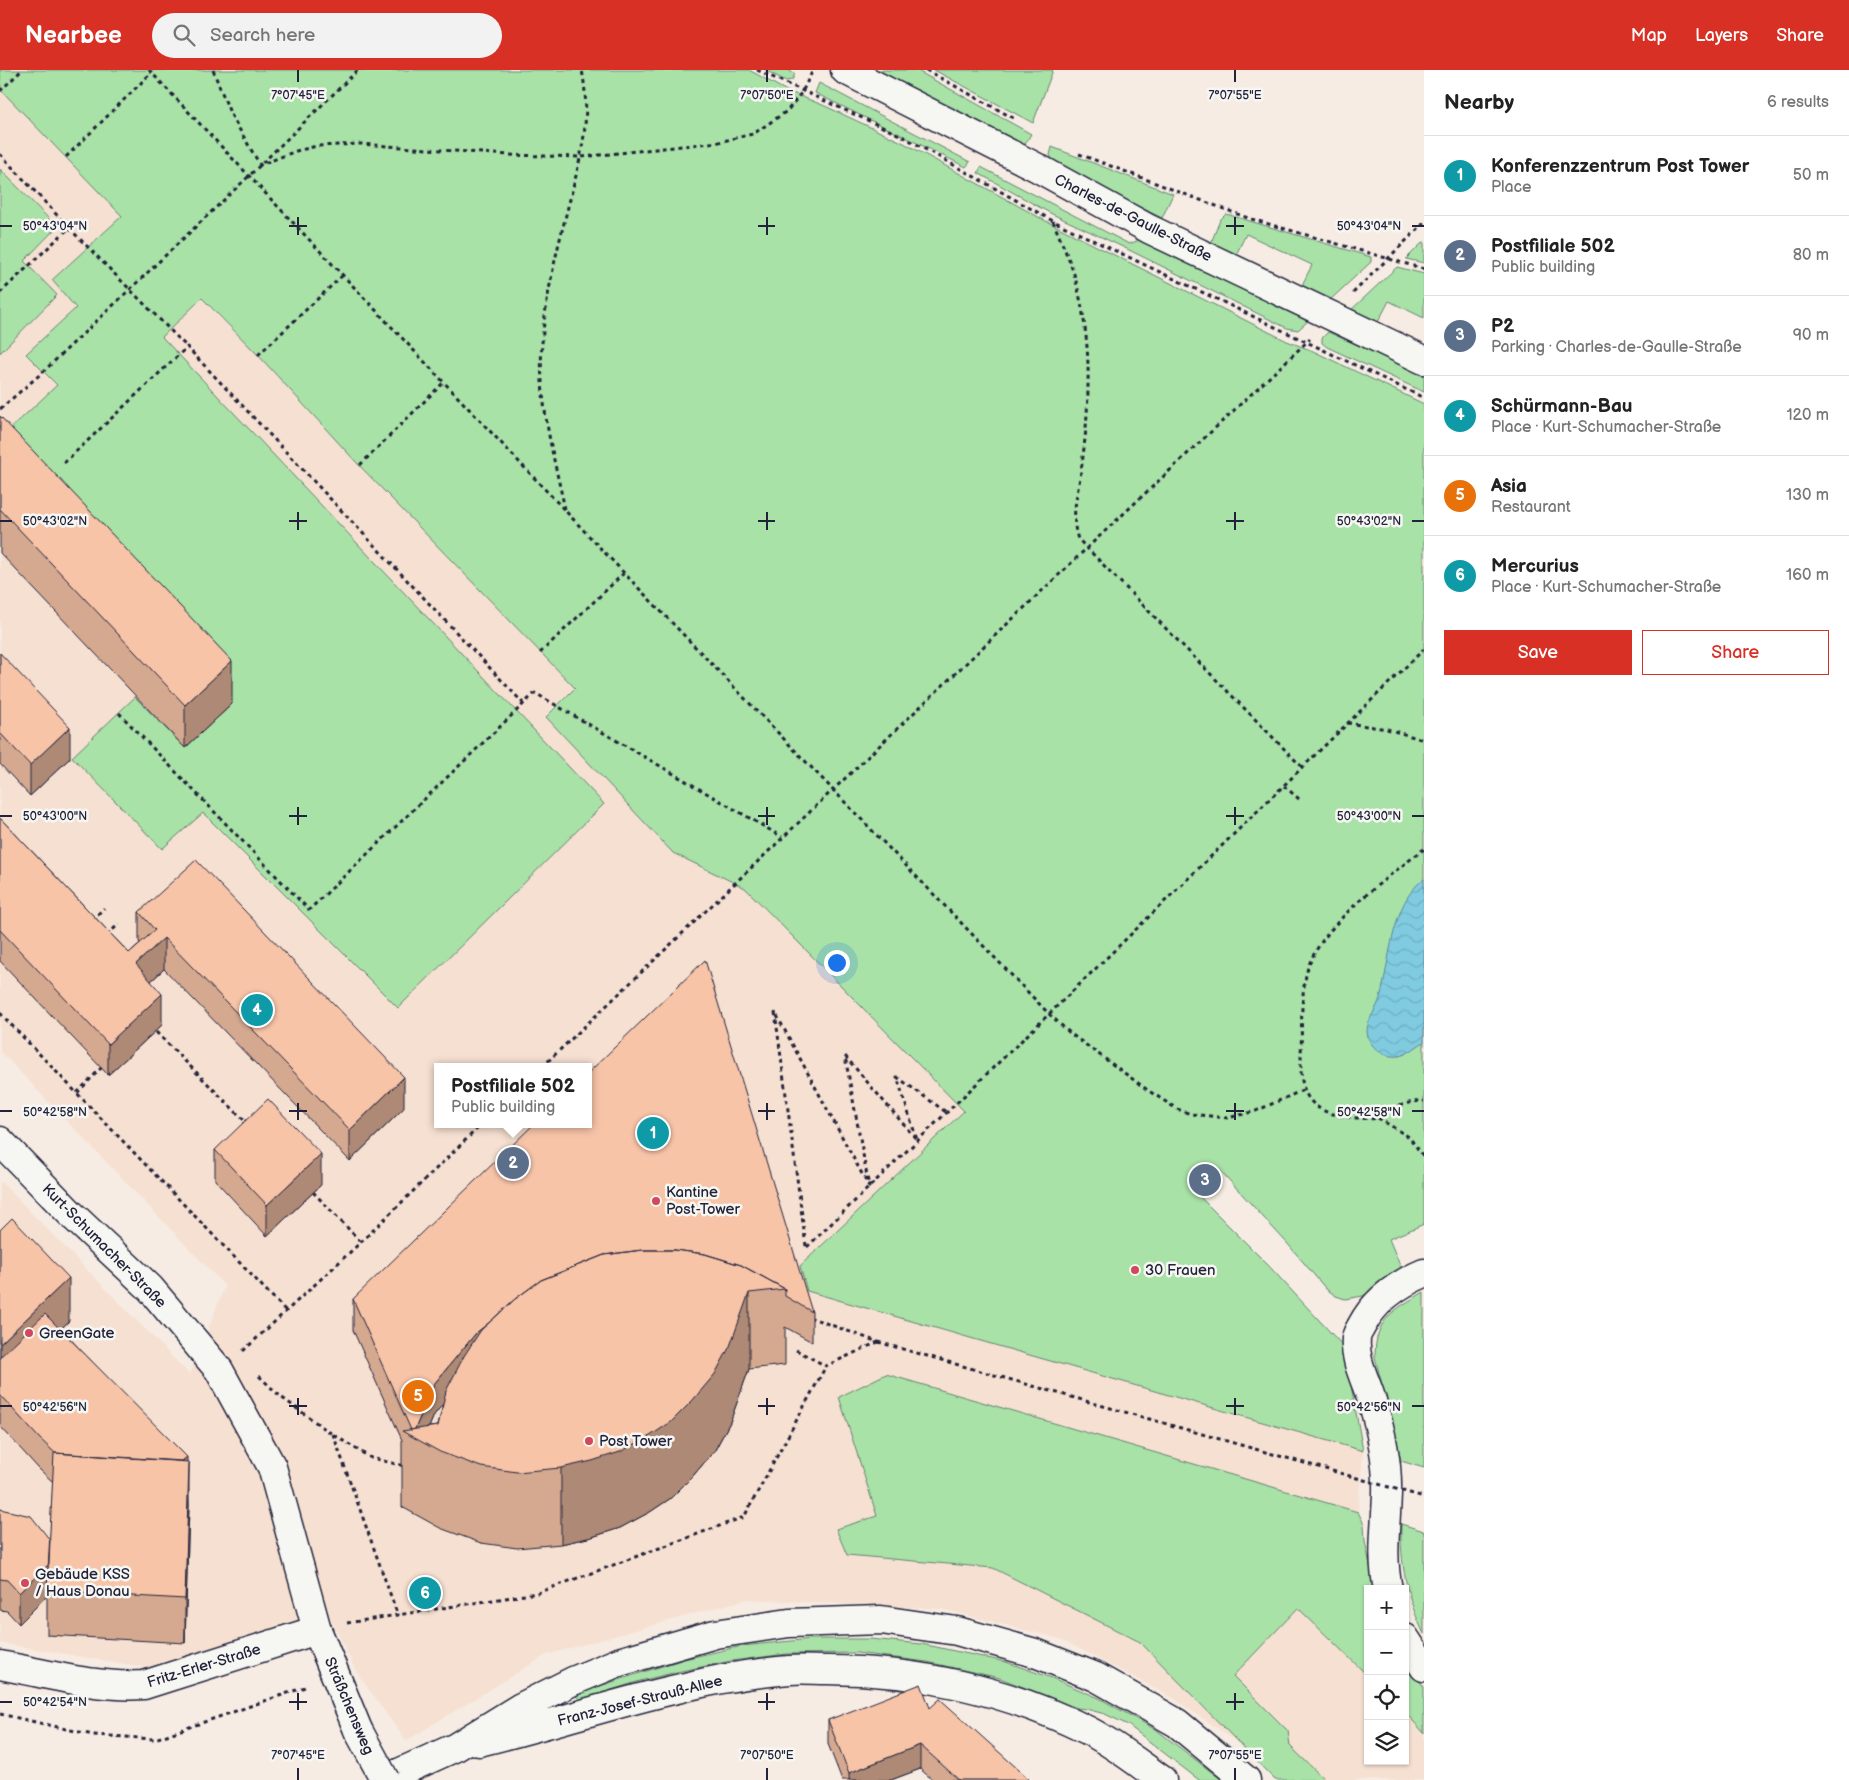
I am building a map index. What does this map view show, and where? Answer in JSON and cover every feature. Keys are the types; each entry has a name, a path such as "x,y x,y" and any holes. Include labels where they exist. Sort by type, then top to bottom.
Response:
{"street":[{"name":"Charles-de-Gaulle-Straße","path":"845,70 1036,167 1149,229 1424,360"},
{"name":"Kurt-Schumacher-Straße","path":"0,1141 71,1214 150,1288 219,1370 272,1467 317,1630"},
{"path":"1388,1585 1384,1545 1387,1493 1384,1457 1372,1400 1360,1366 1355,1338 1368,1313 1387,1294 1407,1280 1424,1273"},
{"name":"Franz-Josef-Strauß-Allee","path":"384,1780 456,1747 521,1707 573,1681 619,1662 715,1634 789,1623 881,1620 966,1634 1035,1653 1096,1677 1177,1723 1246,1780"},
{"name":"Fritz-Erler-Straße","path":"0,1665 97,1684 119,1686 144,1685 317,1630"},
{"name":"Sträßchensweg","path":"317,1630 358,1730 384,1780"},
{"path":"1409,1644 1424,1667"},
{"name":"Franz-Josef-Strauß-Allee","path":"456,1747 527,1730 682,1687 734,1677 790,1670 841,1670 893,1673 932,1679 1031,1706 1087,1730 1129,1756 1162,1780"}],"path":[{"path":"0,91 22,70"},
{"path":"213,70 230,113 260,165"},
{"path":"0,409 44,371 358,70"},
{"path":"565,509 550,440 542,378 542,344 549,292 564,224 582,157 586,126 586,91 582,70"},
{"path":"757,70 902,136 1054,221 1424,398"},
{"path":"260,165 296,151 317,146 361,144 508,155 582,157 718,142 753,134 787,111 802,92 813,70"},
{"path":"926,70 1022,124"},
{"path":"66,157 150,71 624,573 1049,1014 1071,1034 1127,1076 1177,1109 1192,1114 1228,1118 1256,1111 1303,1090"},
{"path":"1072,151 1248,218 1386,260 1424,269"},
{"path":"0,154 69,228 187,347 523,703"},
{"path":"1054,221 1074,274 1087,347 1088,384 1082,470 1075,505 1078,539 1302,766"},
{"path":"1347,299 1424,224"},
{"path":"0,293 69,228"},
{"path":"258,355 343,275"},
{"path":"546,1063 782,837 1312,337"},
{"path":"64,463 187,347"},
{"path":"360,465 444,382"},
{"path":"540,653 624,573"},
{"path":"869,1187 775,1012 807,1247 1049,1014 1424,649"},
{"path":"119,713 309,910 535,693 782,837"},
{"path":"1347,724 1387,729 1424,740"},
{"path":"1284,786 1299,800"},
{"path":"1424,849 1389,876 1339,921 1318,948 1308,970 1303,1003 1300,1076 1303,1090 1316,1106 1332,1114 1349,1117 1378,1118 1409,1137 1424,1157"},
{"path":"89,922 104,908"},
{"path":"104,937 119,924"},
{"path":"0,1014 286,1310"},
{"path":"156,1032 254,1130"},
{"path":"869,1187 845,1056 917,1140"},
{"path":"77,1093 102,1067"},
{"path":"917,1140 897,1077 946,1112"},
{"path":"1378,1118 1395,1108 1416,1101 1424,1101"},
{"path":"237,1356 361,1242 478,1128"},
{"path":"314,1192 361,1242"},
{"path":"809,1318 878,1342 1424,1497"},
{"path":"346,1623 537,1593 744,1517 826,1366 878,1342"},
{"path":"796,1350 826,1366"},
{"path":"281,1397 332,1434 371,1458 408,1467"},
{"path":"332,1434 398,1616"},
{"path":"0,1714 92,1735 155,1739 313,1684"}],"shaded area":[{"path":"0,88 123,216 52,280 77,307 27,354 57,385 201,298 258,355 357,463 575,688 546,716 673,853 745,888 964,1111 800,1266 807,1291 1363,1451 1358,1512 1364,1524 1365,1541 1374,1585 1364,1585 1364,1765 1409,1765 1409,1667 1424,1687 1424,1780 1275,1780 1237,1742 1173,1698 1061,1639 942,1609 747,1599 546,1655 406,1741 357,1673 329,1615 156,1669 0,1643 0,1181 190,1375 225,1286 0,1051"}],"green space":[{"path":"0,70 749,70 785,90 825,106 904,143 1044,220 1287,341 1313,351 1424,404 1424,1224 1389,1239 1402,1270 1363,1296 1345,1299 1336,1296 1326,1289 1287,1243 1217,1167 1193,1190 1267,1264 1344,1347 1363,1451 807,1291 800,1266 964,1111 745,888 673,853 546,717 575,688 357,463 258,355 202,298 162,337 604,804 398,1008 203,813 162,849 72,757 135,697 185,748 8,431 57,385 26,354 76,308 52,280 122,216 1,90"},
{"path":"765,70 788,70 795,74 792,80 786,81"},
{"path":"870,70 916,70 1031,134 1024,146"},
{"path":"934,70 1053,70 1033,123"},
{"path":"819,83 970,162 966,167 815,93"},
{"path":"1052,147 1173,194 1162,218 1055,165 1050,155"},
{"path":"981,167 1129,244 1142,239 1308,321 1298,330 1287,328 1050,213 978,173"},
{"path":"0,169 57,227 24,261 57,295 0,353"},
{"path":"1226,214 1371,257 1371,262 1329,301 1300,289 1312,265 1246,234 1235,257 1211,243 1220,220"},
{"path":"1424,241 1424,263 1406,259"},
{"path":"1397,267 1424,274 1424,318 1389,301 1377,324 1350,311"},
{"path":"1328,332 1424,374 1424,392 1327,347 1322,343 1322,338"},
{"path":"1424,1292 1424,1468 1401,1461 1375,1357 1378,1333 1388,1317 1395,1310"},
{"path":"886,1374 1358,1512 1364,1524 1365,1541 1374,1585 1364,1585 1364,1672 1298,1608 1233,1676 1288,1731 1290,1746 1325,1780 1275,1780 1140,1642 993,1568 847,1555 836,1529 877,1516 839,1397"},
{"path":"1401,1524 1424,1531 1424,1634 1409,1594 1409,1585 1407,1585 1403,1567"},
{"path":"811,1639 870,1639 922,1644 1006,1662 1052,1678 1099,1698 1158,1731 1222,1780 1199,1780 1128,1725 1105,1714 1068,1707 1054,1699 1000,1678 927,1662 857,1653 787,1654 731,1661 681,1671 640,1681 580,1700 576,1696 578,1693 684,1659 742,1646"},
{"path":"1409,1667 1424,1687 1424,1733 1409,1716"}],"water":[{"path":"1424,879 1424,1042 1405,1054 1398,1056 1386,1055 1375,1048 1368,1037 1367,1030 1380,998 1398,918 1413,889"}],"building":[{"path":"0,416 232,661 185,705 0,509"},
{"path":"0,653 70,727 30,765 0,733"},
{"path":"0,818 129,953 155,930 139,912 196,860 404,1077 350,1130 164,938 136,964 162,994 108,1044 0,930"},
{"path":"705,960 812,1312 785,1296 785,1289 741,1265 705,1254 675,1250 642,1250 604,1255 541,1280 515,1299 476,1333 434,1384 415,1429 411,1430 353,1299 530,1128 592,1128 592,1069"},
{"path":"268,1099 321,1154 267,1205 215,1150"},
{"path":"12,1218 69,1278 0,1344 0,1230"},
{"path":"642,1250 675,1250 705,1254 741,1265 785,1289 749,1293 730,1346 715,1374 671,1422 620,1452 561,1468 517,1472 481,1467 440,1452 402,1431 438,1426 446,1391 464,1356 481,1330 515,1299 541,1280 604,1255"},
{"path":"45,1314 187,1457 182,1461 55,1453 39,1438 0,1395 0,1357"},
{"path":"54,1453 189,1462 185,1599 47,1591"},
{"path":"0,1509 31,1516 50,1540 49,1564 19,1593 7,1580 0,1579"},
{"path":"921,1684 930,1708 940,1699 1029,1779 959,1780 920,1745 849,1773 828,1720"}],"place":[{"name":"Schürmann-Bau","path":"257,1010"},
{"name":"Konferenzzentrum Post Tower","path":"653,1133"},
{"name":"Postfiliale 502","path":"513,1163"},
{"name":"P2","path":"1205,1180"},
{"name":"Kantine Post-Tower","path":"656,1201"},
{"name":"30 Frauen","path":"1135,1270"},
{"name":"GreenGate","path":"29,1333"},
{"name":"Asia","path":"418,1396"},
{"name":"Post Tower","path":"589,1441"},
{"name":"Gebäude KSS / Haus Donau","path":"25,1583"},
{"name":"Mercurius","path":"425,1593"}]}
